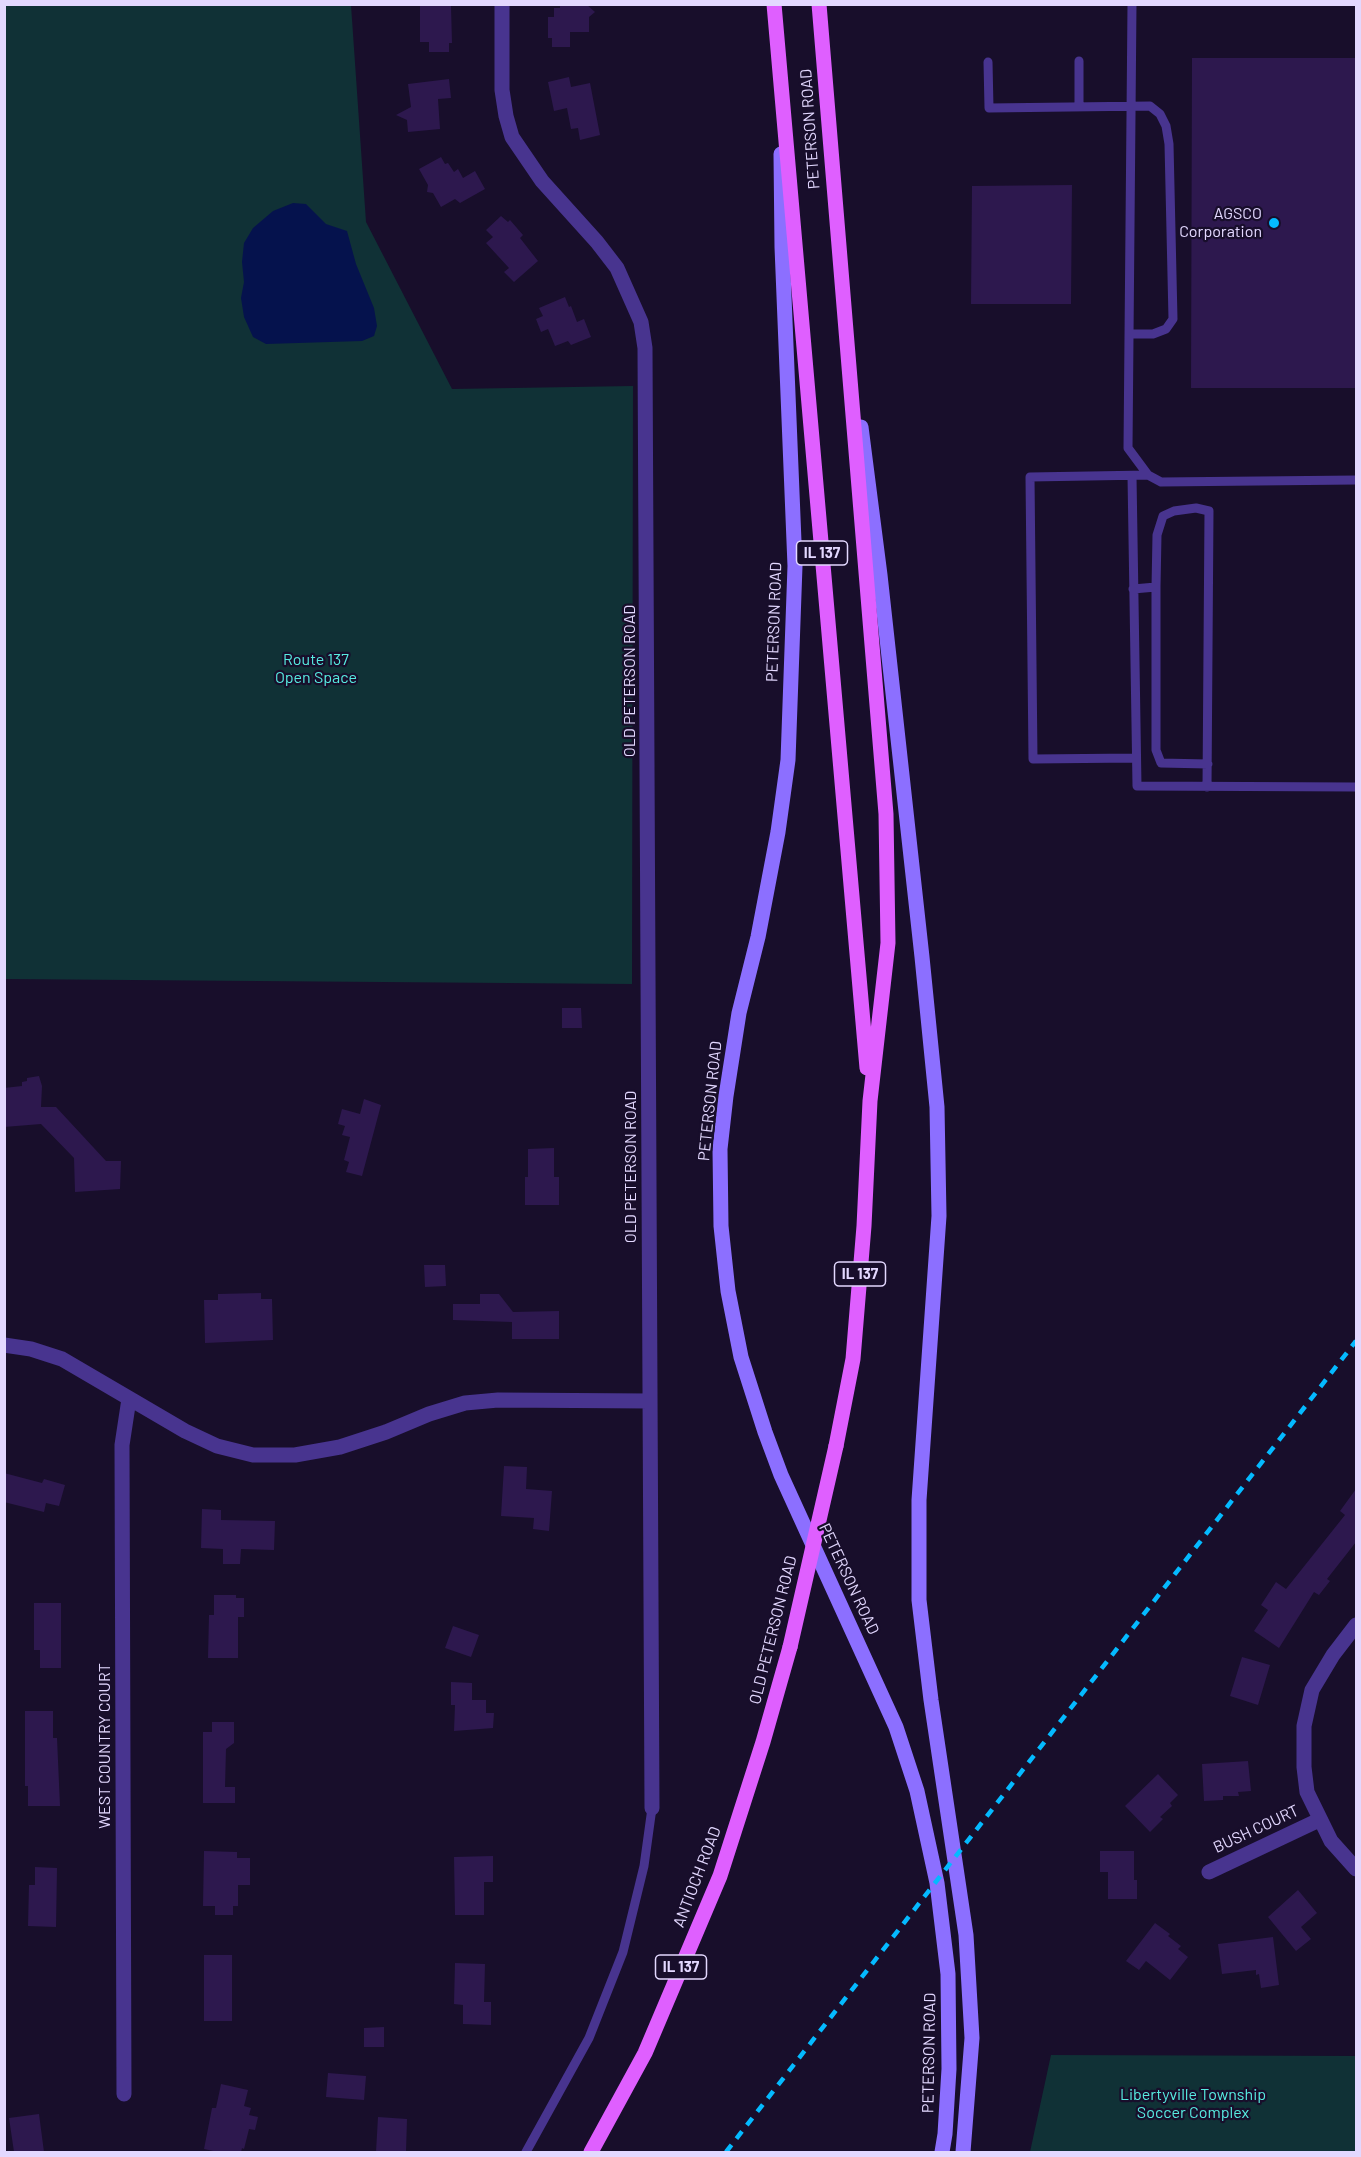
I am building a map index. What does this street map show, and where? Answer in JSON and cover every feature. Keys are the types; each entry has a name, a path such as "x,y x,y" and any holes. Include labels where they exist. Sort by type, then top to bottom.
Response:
{"main road":[{"name":"PETERSON ROAD","path":"774,4 870,1101"},
{"name":"PETERSON ROAD","path":"819,4 886,814 888,943 870,1101"},
{"name":"PETERSON ROAD","path":"781,92 782,247 795,566 788,759 759,937 739,1013 726,1096 720,1149 721,1226 728,1291 741,1357 765,1432 781,1475 896,1727 917,1791 937,1883 948,1974 949,2069 942,2152"},
{"name":"PETERSON ROAD","path":"838,250 881,586 937,1107 939,1216 919,1500 919,1600 931,1700 966,1935 972,2038 963,2152"},
{"name":"OLD PETERSON ROAD","path":"753,1774 790,1647 836,1446 853,1359 864,1226 870,1101"},
{"name":"ANTIOCH ROAD","path":"591,2152 645,2053 720,1876 753,1774"}],"street":[{"name":"OLD PETERSON ROAD","path":"502,4 502,90 506,116 513,137 542,181 597,242 617,268 641,322 645,348 650,1401"},
{"path":"4,1345 31,1349 62,1359 185,1431 217,1446 253,1455 294,1455 340,1447 465,1403 498,1400 650,1401 652,1808"},
{"name":"WEST COUNTRY COURT","path":"124,2094 122,1445 129,1399"},
{"path":"1356,1625 1333,1655 1312,1690 1304,1726 1304,1767 1307,1792 1331,1841 1356,1869"},
{"name":"BUSH COURT","path":"1209,1872 1319,1820"}],"lane":[{"path":"1132,4 1128,448 1148,475 1161,482 1356,480"},
{"path":"1078,61 1079,106"},
{"path":"988,62 989,108 1150,106 1160,114 1166,126 1169,144 1173,319 1166,329 1153,334 1129,334"},
{"path":"1136,758 1033,759 1030,477 1148,475"},
{"path":"1132,476 1137,786 1356,787"},
{"path":"1208,764 1161,762 1156,750 1156,536 1163,516 1174,511 1196,508 1209,511 1208,787"},
{"path":"1133,589 1156,587"},
{"path":"526,2152 589,2038 623,1952 644,1866 652,1808"}],"green space":[{"name":"Route 137 Open Space","path":"291,4 291,6 351,5 366,222 452,389 633,386 632,984 5,979 5,5"},
{"name":"Libertyville Township Soccer Complex","path":"1051,2055 1356,2056 1356,2152 1030,2152"}],"shaded area":[{"path":"293,203 306,204 326,224 347,231 356,264 374,308 377,326 374,336 362,341 266,344 253,337 244,317 241,298 244,282 242,262 244,243 253,228 273,211"}],"building":[{"path":"420,4 451,6 452,43 449,43 449,52 429,52 429,42 420,42"},
{"path":"560,4 586,4 595,12 589,17 589,32 570,32 570,47 552,47 552,38 548,38 548,17 554,17 554,8 560,8"},
{"name":"AGSCO Corporation","path":"1192,58 1356,58 1356,388 1191,388"},
{"path":"569,77 571,87 590,83 600,135 580,140 578,128 571,129 567,108 554,111 548,82"},
{"path":"449,79 451,98 438,99 440,129 408,132 407,120 396,115 411,107 408,84"},
{"path":"441,157 454,172 458,169 463,178 475,171 485,189 460,203 455,199 441,207 433,193 427,192 428,185 419,169"},
{"path":"1072,185 1071,304 971,304 972,186"},
{"path":"501,216 508,222 510,220 523,235 520,238 538,261 514,282 504,272 509,268 486,243 493,237 486,230"},
{"path":"565,297 577,322 584,319 591,337 571,345 568,341 555,346 548,329 541,332 536,319 543,316 539,308"},
{"path":"562,1008 581,1008 582,1028 562,1028"},
{"path":"39,1076 42,1086 41,1107 56,1107 106,1161 121,1161 120,1189 75,1192 74,1158 41,1124 4,1127 4,1088 22,1086 22,1082 27,1081 27,1078"},
{"path":"364,1099 381,1105 362,1176 346,1172 349,1162 344,1160 350,1137 342,1135 345,1126 338,1124 342,1109 360,1114"},
{"path":"554,1148 554,1177 559,1177 559,1205 525,1205 528,1149"},
{"path":"424,1265 445,1265 446,1286 425,1287"},
{"path":"261,1293 261,1299 272,1299 273,1340 205,1343 204,1300 218,1300 218,1294"},
{"path":"480,1294 499,1294 513,1312 559,1311 559,1339 512,1339 512,1322 453,1320 453,1304 480,1304"},
{"path":"504,1466 527,1467 526,1489 552,1491 549,1531 533,1529 534,1518 501,1516"},
{"path":"4,1473 42,1483 44,1479 65,1485 59,1506 46,1503 44,1512 4,1502"},
{"path":"1356,1489 1356,1542 1327,1579 1330,1581 1319,1595 1314,1592 1279,1648 1254,1631 1268,1610 1261,1605 1276,1582 1286,1589 1345,1515 1340,1511"},
{"path":"202,1509 221,1510 221,1520 275,1521 274,1550 241,1549 240,1564 223,1564 223,1549 201,1548"},
{"path":"214,1595 236,1595 236,1598 244,1598 244,1617 238,1617 238,1658 208,1658 209,1615 214,1615"},
{"path":"34,1603 61,1603 61,1668 40,1668 40,1650 34,1650"},
{"path":"453,1626 479,1635 471,1657 445,1648"},
{"path":"1242,1657 1270,1665 1258,1705 1230,1696"},
{"path":"451,1682 472,1683 472,1700 486,1700 486,1713 494,1713 493,1728 454,1731 455,1705 451,1705"},
{"path":"25,1711 53,1711 53,1738 57,1738 60,1806 28,1806 28,1786 25,1786"},
{"path":"212,1722 234,1722 234,1743 226,1749 225,1787 235,1787 235,1803 203,1803 203,1732 212,1732"},
{"path":"1248,1761 1251,1791 1238,1792 1239,1796 1223,1796 1223,1800 1204,1801 1202,1764"},
{"path":"1158,1774 1178,1795 1170,1803 1172,1806 1160,1817 1163,1819 1150,1832 1125,1806"},
{"path":"204,1851 237,1852 237,1858 250,1858 250,1885 238,1885 238,1906 233,1906 233,1915 215,1915 215,1906 203,1906"},
{"path":"1100,1851 1134,1851 1134,1880 1137,1880 1137,1899 1108,1899 1108,1872 1100,1872"},
{"path":"493,1856 493,1882 484,1882 484,1915 455,1915 454,1857"},
{"path":"35,1867 57,1868 56,1927 28,1926 29,1885 35,1885"},
{"path":"1298,1890 1317,1913 1301,1927 1311,1939 1296,1951 1268,1917"},
{"path":"1155,1923 1170,1934 1168,1936 1181,1946 1178,1949 1188,1957 1170,1980 1146,1961 1139,1970 1126,1961"},
{"path":"1273,1937 1279,1985 1261,1988 1259,1974 1256,1975 1256,1970 1222,1974 1218,1944"},
{"path":"204,1955 232,1955 232,2021 204,2021"},
{"path":"455,1963 485,1964 484,2002 491,2002 491,2025 463,2024 463,2005 454,2004"},
{"path":"384,2027 384,2047 364,2047 364,2028"},
{"path":"328,2073 366,2076 364,2100 326,2097"},
{"path":"221,2084 248,2090 244,2106 251,2108 249,2115 258,2117 255,2130 249,2129 244,2149 242,2148 241,2152 218,2152 204,2149 212,2108 216,2108"},
{"path":"39,2114 44,2152 14,2152 9,2118"},
{"path":"378,2117 407,2119 406,2152 376,2152"}],"railway":[{"path":"726,2152 1356,1341"}],"place":[{"name":"AGSCO Corporation","path":"1274,223"}]}
